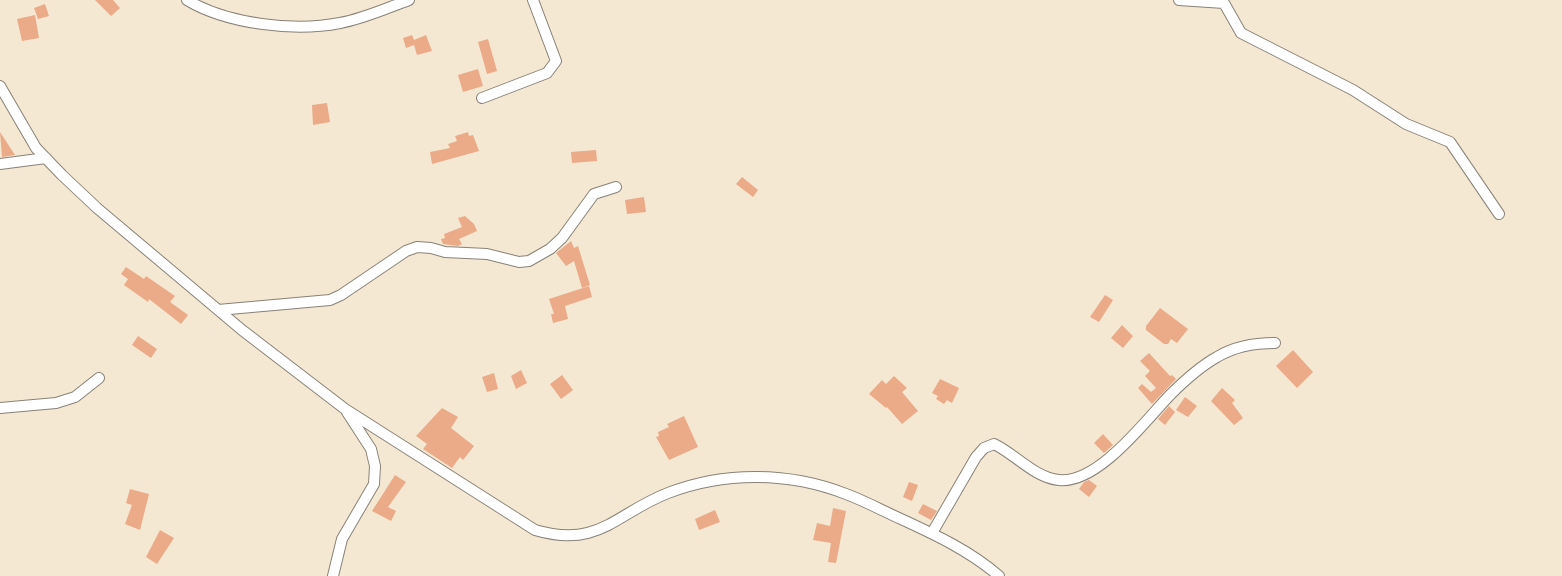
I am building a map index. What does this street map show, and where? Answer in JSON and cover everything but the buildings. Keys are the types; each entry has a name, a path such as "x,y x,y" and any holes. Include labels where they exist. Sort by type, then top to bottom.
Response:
{"street":[{"path":"187,0 209,12 245,21 314,26 341,23 409,0"},
{"path":"482,98 547,73 556,61 533,0"},
{"path":"1179,0 1224,3 1241,33 1353,90 1406,124 1450,142 1499,214"},
{"path":"0,86 36,148 97,208 218,310 345,409 535,530 552,535 570,537 594,532 668,493 725,478 767,476 818,485 846,494 932,533 970,554 999,576"},
{"path":"0,164 46,158"},
{"path":"218,310 330,300 341,295 406,251 417,248 466,254 487,254 519,262 529,261 550,249 562,238 594,194 616,187"},
{"path":"932,533 976,457 984,448 994,444 1044,476 1057,480 1071,481 1086,475 1099,466 1130,438 1172,394 1217,357 1256,343 1275,343"},
{"path":"0,408 56,403 75,397 99,378"},
{"path":"333,576 342,539 374,484 375,466 371,449 345,409"}]}
